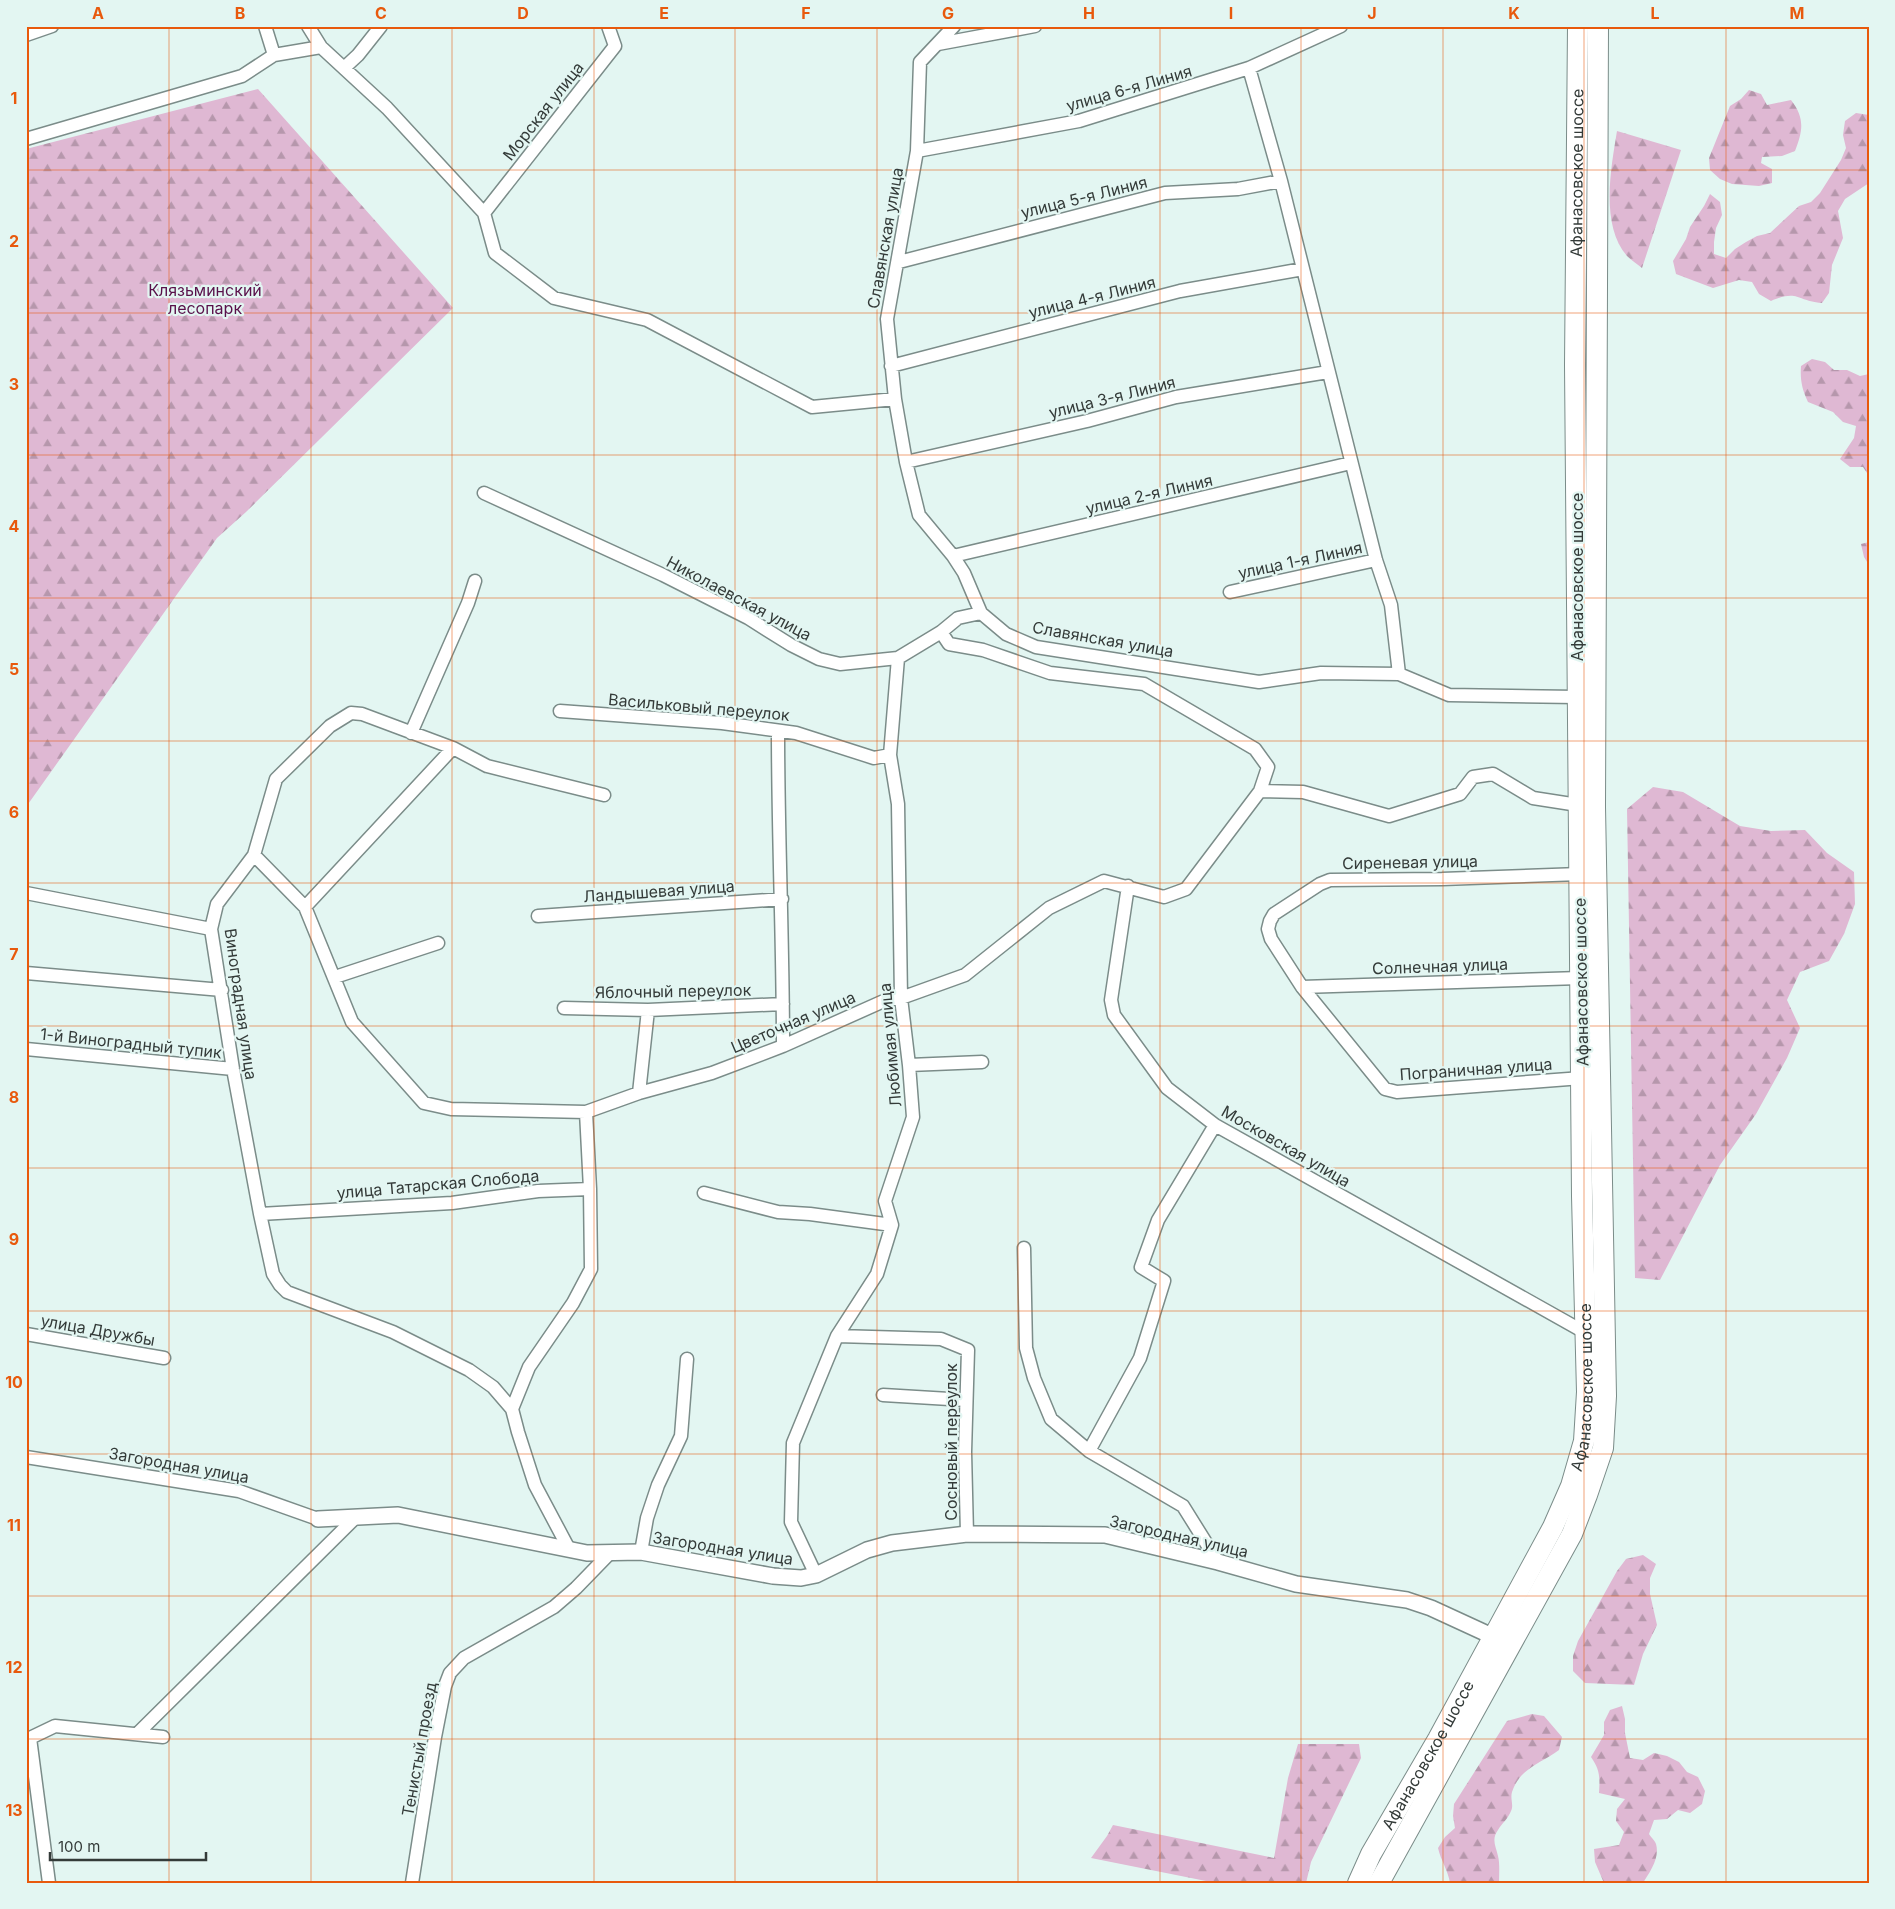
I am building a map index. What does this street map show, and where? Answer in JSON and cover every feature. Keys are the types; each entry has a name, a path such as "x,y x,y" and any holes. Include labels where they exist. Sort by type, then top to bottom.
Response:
{"main road":[{"name":"Афанасовское шоссе","path":"1358,1883 1371,1854 1494,1637 1553,1527 1571,1486 1584,1441 1587,1392 1582,1196 1575,365 1578,26"},
{"name":"Афанасовское шоссе","path":"1379,1883 1572,1534 1603,1448 1606,1396 1595,808 1598,26"}],"street":[{"path":"26,35 52,26"},
{"path":"265,26 274,55"},
{"path":"308,26 321,47 387,108 484,213 495,253 554,298 647,320 812,407 895,399"},
{"path":"344,68 358,55 381,26"},
{"name":"Морская улица","path":"484,213 615,46 608,26"},
{"name":"Славянская улица","path":"954,26 920,62 917,151 899,262 887,319 895,399 918,515 953,556 964,573 981,612 1006,634 1036,647 1259,682 1321,673 1399,674 1449,695 1577,697"},
{"path":"938,44 1035,26"},
{"name":"улица 6-я Линия","path":"917,151 1079,121 1249,68 1342,26"},
{"path":"26,139 242,76 274,55 321,47"},
{"path":"1249,68 1303,268 1376,560 1391,605 1399,674"},
{"name":"улица 5-я Линия","path":"899,262 1165,193 1238,189 1280,181"},
{"name":"улица 4-я Линия","path":"891,366 1180,291 1303,268"},
{"name":"улица 3-я Линия","path":"906,462 1087,420 1176,397 1328,372"},
{"name":"улица 2-я Линия","path":"953,556 1351,463"},
{"name":"Николаевская улица","path":"484,493 748,618 791,645 819,659 840,664 898,658 940,632 958,618 981,612"},
{"name":"улица 1-я Линия","path":"1230,592 1376,560"},
{"path":"411,733 468,603 475,581"},
{"name":"Цветочная улица","path":"586,1112 640,1093 712,1073 783,1046 886,1000 900,998 965,975 1050,908 1104,880 1164,897 1186,889 1260,791 1268,766 1254,749 1144,684 1050,673 983,650 949,644 940,632"},
{"name":"Любимая улица","path":"892,1225 885,1201 913,1117 909,1066 900,998 898,804 890,755 898,658"},
{"name":"Васильковый переулок","path":"560,711 722,723 796,733 874,758 890,755"},
{"name":"Виноградная улица","path":"512,1409 493,1387 469,1370 392,1332 287,1292 273,1274 233,1069 212,929 217,904 254,855 276,779 330,726 352,713 362,714 453,748 487,766 604,795"},
{"path":"778,731 783,1046"},
{"path":"305,908 453,748"},
{"path":"1260,791 1303,792 1389,816 1460,794 1473,777 1493,774 1533,798 1578,805"},
{"path":"254,855 305,908 352,1022 424,1103 451,1109 586,1112 590,1189 591,1269 573,1303 529,1368 512,1409 536,1485 569,1549"},
{"name":"Сиреневая улица","path":"1302,987 1271,939 1268,929 1274,914 1325,881 1580,874"},
{"name":"Московская улица","path":"1128,886 1111,1000 1114,1015 1167,1088 1215,1125 1586,1333"},
{"path":"26,893 212,929"},
{"name":"Ландышевая улица","path":"538,916 782,899"},
{"path":"335,977 438,943"},
{"path":"26,973 222,990"},
{"name":"Солнечная улица","path":"1302,987 1580,978"},
{"name":"Пограничная улица","path":"1302,987 1382,1086 1391,1091 1582,1078"},
{"name":"Яблочный переулок","path":"564,1008 648,1010 783,1004"},
{"path":"640,1093 648,1010"},
{"name":"1-й Виноградный тупик","path":"26,1049 233,1069"},
{"path":"909,1066 982,1062"},
{"path":"1089,1451 1140,1358 1164,1281 1141,1267 1158,1220 1215,1125"},
{"name":"улица Татарская Слобода","path":"260,1214 452,1203 538,1191 590,1189"},
{"path":"704,1193 778,1212 810,1214 892,1225 877,1274 837,1336 793,1443 790,1522 816,1575"},
{"path":"1024,1248 1026,1348 1034,1378 1051,1419 1089,1451 1183,1506 1218,1562"},
{"name":"улица Дружбы","path":"26,1334 164,1358"},
{"name":"Сосновый переулок","path":"837,1336 941,1339 968,1350 966,1400 967,1534"},
{"path":"641,1552 648,1518 658,1485 681,1436 687,1358"},
{"path":"883,1395 966,1400"},
{"name":"Загородная улица","path":"26,1457 239,1491 318,1519 398,1515 587,1553 641,1552 773,1576 801,1578 816,1575 867,1550 892,1543 967,1534 1105,1535 1218,1562 1296,1584 1407,1600 1438,1611 1494,1637"},
{"path":"137,1734 356,1517"},
{"name":"Тенистый проезд","path":"412,1883 435,1737 445,1686 450,1673 464,1658 554,1607 576,1588 610,1553"},
{"path":"49,1883 28,1737 55,1726 163,1737"}],"green space":[{"name":"Клязьминский лесопарк","path":"258,89 453,308 246,512 217,538 26,807 26,149"},
{"path":"1749,90 1761,94 1767,105 1791,100 1801,119 1800,137 1795,151 1782,156 1762,157 1761,163 1772,169 1772,183 1759,186 1732,184 1720,179 1710,170 1709,158 1730,106 1741,99"},
{"path":"1856,113 1869,115 1869,183 1845,199 1838,211 1843,238 1832,265 1829,293 1822,303 1793,296 1771,301 1759,294 1752,282 1739,280 1713,288 1676,274 1673,261 1686,239 1690,227 1710,194 1720,202 1722,215 1716,228 1714,254 1726,258 1746,242 1757,236 1770,233 1799,206 1811,202 1820,193 1841,160 1846,148 1843,135 1845,121"},
{"path":"1617,131 1681,150 1642,268 1627,256 1619,243 1613,229 1610,213 1610,179"},
{"path":"1812,359 1825,362 1834,370 1847,370 1860,376 1869,374 1869,476 1863,467 1850,467 1840,459 1854,438 1856,426 1843,422 1833,412 1808,402 1802,384 1801,366"},
{"path":"1869,542 1869,565 1864,557 1861,544"},
{"path":"1653,787 1683,792 1740,826 1771,831 1805,830 1827,853 1854,872 1855,904 1844,934 1829,961 1800,972 1787,1000 1800,1028 1787,1058 1756,1114 1720,1165 1660,1280 1635,1278 1627,809"},
{"path":"1643,1555 1656,1564 1650,1578 1650,1594 1657,1625 1643,1654 1634,1685 1585,1683 1573,1671 1573,1656 1578,1641 1617,1571 1626,1559"},
{"path":"1622,1706 1630,1758 1643,1760 1654,1753 1667,1756 1679,1762 1687,1772 1698,1777 1705,1791 1702,1804 1690,1813 1678,1810 1667,1819 1654,1820 1649,1834 1656,1844 1657,1854 1654,1865 1643,1883 1604,1883 1595,1862 1594,1849 1619,1845 1624,1832 1616,1821 1617,1809 1625,1799 1599,1793 1599,1774 1591,1757 1604,1735 1604,1722 1610,1710"},
{"path":"1532,1714 1544,1716 1562,1737 1559,1750 1525,1772 1512,1792 1511,1811 1495,1837 1499,1862 1499,1883 1450,1883 1438,1848 1445,1837 1455,1828 1454,1804 1507,1721"},
{"path":"1298,1744 1359,1744 1361,1758 1311,1862 1306,1883 1216,1883 1091,1858 1113,1825 1274,1858 1288,1778"}]}
